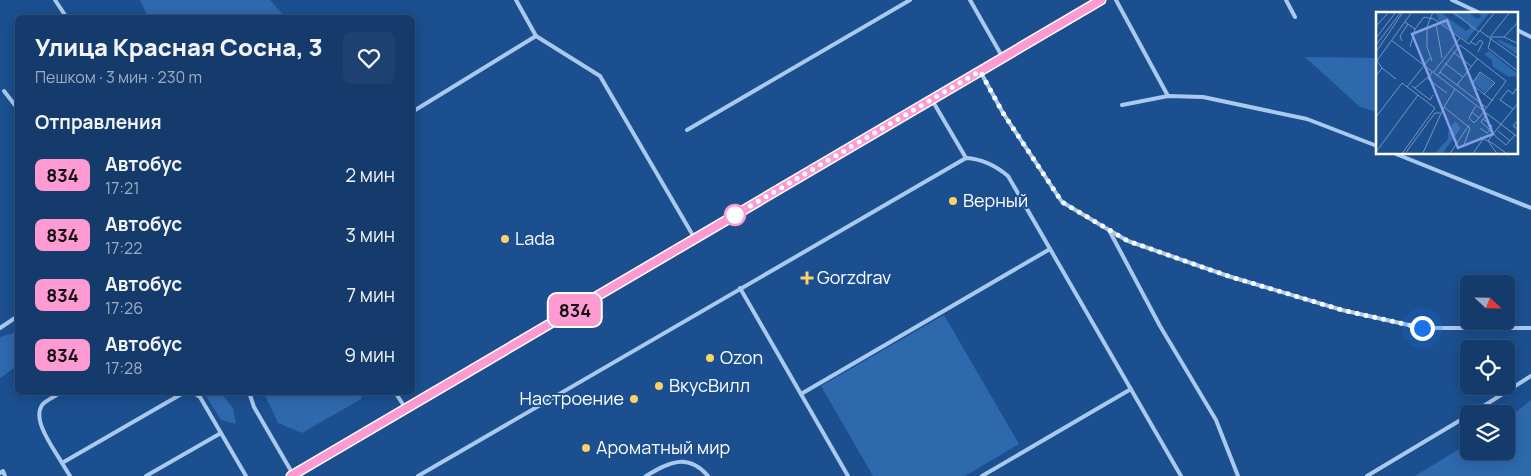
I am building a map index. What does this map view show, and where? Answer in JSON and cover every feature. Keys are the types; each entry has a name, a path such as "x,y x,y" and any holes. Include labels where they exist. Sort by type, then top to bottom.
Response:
{"street":[{"path":"293,476 1101,0"}],"lane":[{"path":"55,0 65,15"},
{"path":"516,0 536,36 600,76 695,239"},
{"path":"687,130 910,0"},
{"path":"970,0 1003,58"},
{"path":"1116,0 1168,96"},
{"path":"1286,0 1295,17"},
{"path":"1452,0 1478,12"},
{"path":"1518,30 1531,37"},
{"path":"415,110 536,36"},
{"path":"980,71 1003,113 1062,202 1128,241 1228,276 1342,310 1422,328 1531,328"},
{"path":"4,91 15,105"},
{"path":"1122,105 1168,96 1203,97 1307,119 1376,146"},
{"path":"932,100 966,158"},
{"path":"1398,155 1531,208"},
{"path":"418,476 966,158 982,160 992,164 1008,176 1181,476"},
{"path":"1109,230 1160,326 1216,420 1238,476"},
{"path":"801,394 1050,249"},
{"path":"740,288 848,476"},
{"path":"0,328 15,318"},
{"path":"1484,405 1531,376"},
{"path":"982,476 1131,389"},
{"path":"56,395 44,403 39,420 70,476"},
{"path":"62,463 180,395"},
{"path":"197,395 246,476"},
{"path":"250,395 254,407 293,476"},
{"path":"397,395 406,409"},
{"path":"1367,476 1460,420"},
{"path":"146,476 221,433"},
{"path":"646,476 669,463 679,461 695,465 708,476"},
{"path":"1,470 5,476"}],"shaded area":[{"path":"140,0 270,0 283,15 147,15"},
{"path":"1305,57 1376,58 1376,112 1360,107"},
{"path":"944,315 1019,444 965,476 873,476 821,386"},
{"path":"15,333 15,367 0,378 0,337"},
{"path":"205,395 223,395 233,408 236,424 221,420"},
{"path":"265,395 362,395 361,399 302,433 278,423"},
{"path":"1531,400 1531,476 1415,476 1460,448 1460,460 1515,460 1515,413"}],"bus line":[{"name":"834","path":"291,476 1101,0"}],"place":[{"name":"Верный","path":"953,201"},
{"name":"Lada","path":"505,239"},
{"name":"Gorzdrav","path":"807,278"},
{"name":"Ozon","path":"710,358"},
{"name":"ВкусВилл","path":"659,386"},
{"name":"Настроение","path":"634,399"},
{"name":"Ароматный мир","path":"586,448"}],"route":[{"path":"735,215 980,71 1003,113 1062,202 1119,236 1128,241 1228,276 1342,310 1422,328"}]}
